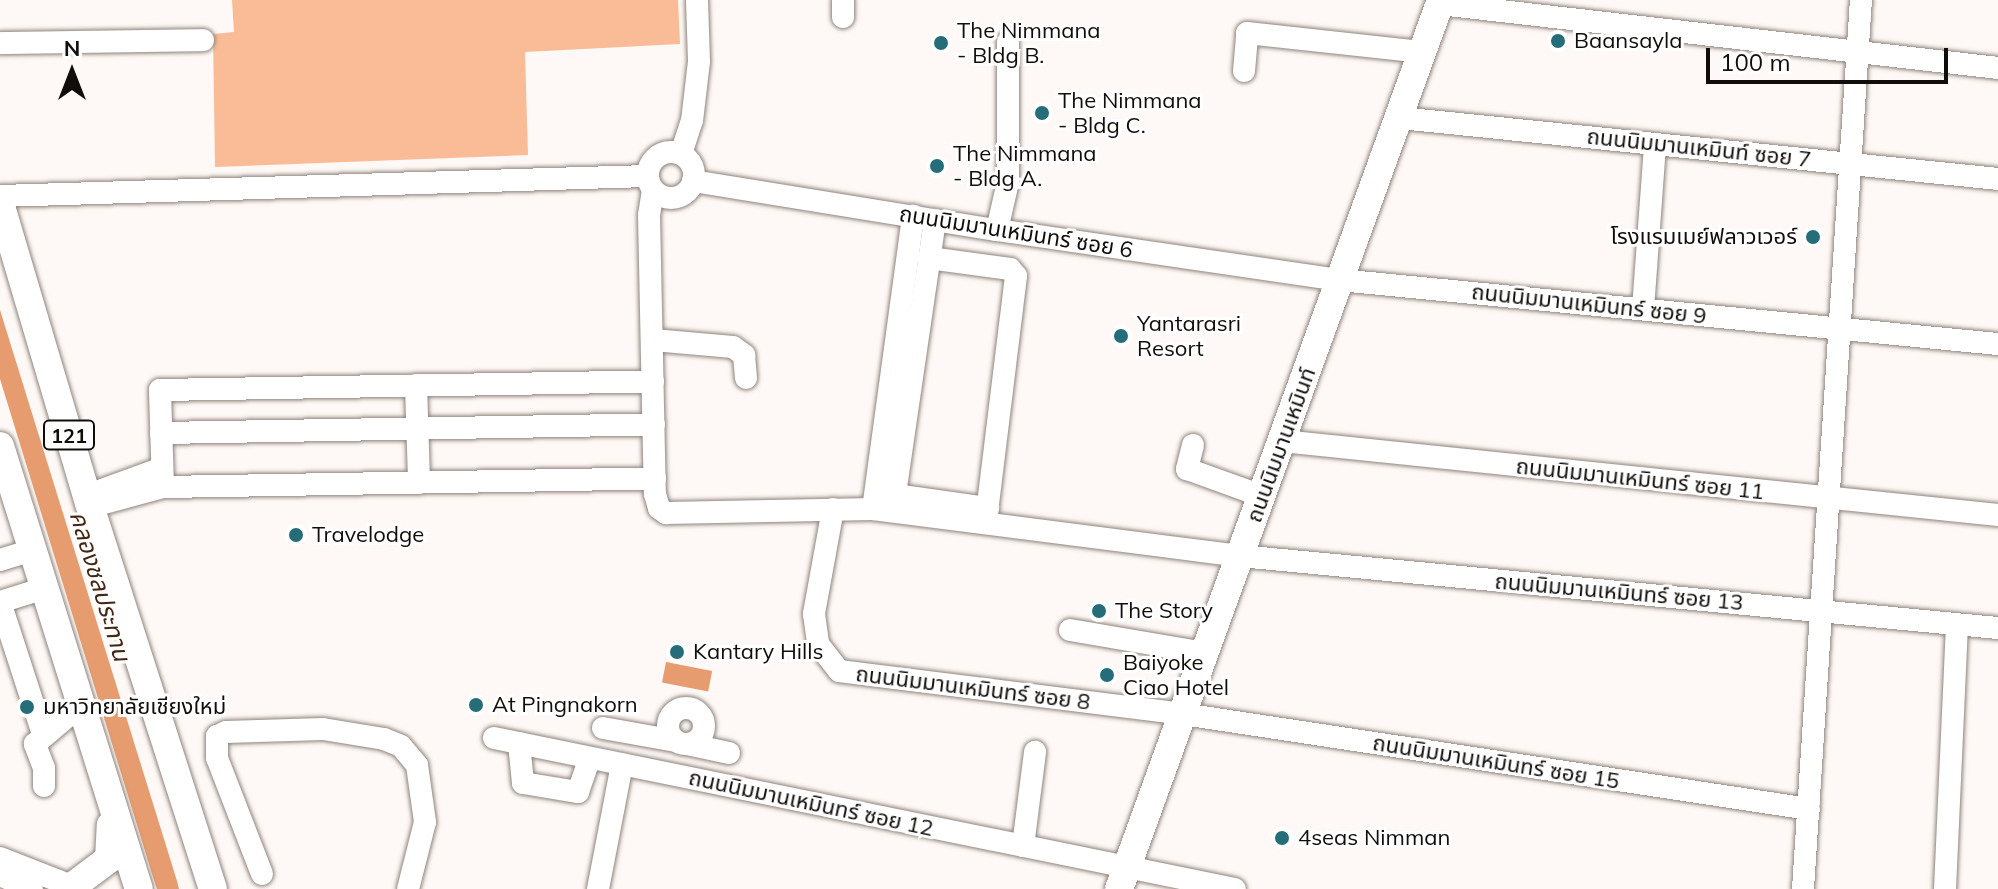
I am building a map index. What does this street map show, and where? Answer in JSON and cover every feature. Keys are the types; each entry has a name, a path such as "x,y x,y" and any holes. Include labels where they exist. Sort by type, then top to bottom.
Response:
{"main road":[{"name":"ถนนนิมมานเหมินท์","path":"1123,878 1440,2"},
{"name":"121","path":"0,203 89,502 213,889"},
{"path":"0,446 9,508 33,550 139,889"},
{"path":"76,888 109,859 112,847 109,796"}],"street":[{"path":"681,154 692,121 699,61 697,0"},
{"path":"1803,889 1861,0"},
{"path":"1440,2 1998,68"},
{"path":"1244,71 1247,33 1423,52"},
{"path":"0,43 203,40"},
{"path":"997,230 1008,182 1008,42"},
{"name":"ถนนนิมมานเหมินท์ ซอย 7","path":"1400,118 1998,179"},
{"path":"1643,309 1655,144"},
{"path":"0,196 650,183 665,197 680,196 693,181 693,168 681,154 660,154 650,163 650,183 649,215 656,503 666,513 873,509 987,517"},
{"name":"ถนนนิมมานเหมินทร์ ซอย 6","path":"693,181 1339,280"},
{"path":"924,218 929,258 895,495 987,517"},
{"path":"873,509 924,218"},
{"path":"929,258 1010,269 1016,276 987,517"},
{"name":"ถนนนิมมานเหมินทร์ ซอย 9","path":"1339,280 1998,344"},
{"path":"653,340 733,347 744,355 746,378"},
{"path":"162,477 160,390 653,381"},
{"path":"416,385 419,483"},
{"path":"161,433 654,424"},
{"name":"ถนนนิมมานเหมินทร์ ซอย 11","path":"1282,441 1998,515"},
{"path":"1193,445 1187,469 1262,496"},
{"path":"89,502 162,477 419,483 655,478"},
{"name":"ถนนนิมมานเหมินทร์ ซอย 8","path":"833,509 814,614 818,644 839,671 1183,714"},
{"name":"ถนนนิมมานเหมินทร์ ซอย 13","path":"987,517 1240,556 1998,628"},
{"path":"0,560 33,550"},
{"path":"43,734 0,602 45,588"},
{"path":"1945,889 1957,625"},
{"path":"1070,630 1205,653"},
{"path":"44,786 44,768 35,744 43,734 81,705"},
{"name":"ถนนนิมมานเหมินทร์ ซอย 15","path":"1183,714 1809,809"},
{"path":"603,728 700,746 700,780"},
{"path":"262,874 217,758 217,736 226,732 323,729 384,739 401,746 417,765 425,822 408,889"},
{"name":"ถนนนิมมานเหมินทร์ ซอย 12","path":"494,738 1023,846 1123,878 1235,889"},
{"path":"519,743 523,783 578,792 590,758"},
{"path":"1023,846 1035,752"},
{"path":"598,889 622,764"},
{"path":"0,858 76,888"},
{"path":"0,875 32,889"}],"shaded area":[{"path":"232,0 678,0 680,44 525,52 528,155 215,167 213,34 234,32"},
{"path":"0,310 179,889 157,889 153,877 0,379"},
{"path":"666,662 712,671 708,692 662,683"}],"place":[{"name":"Baansayla","path":"1558,41"},
{"name":"The Nimmana - Bldg B.","path":"941,43"},
{"name":"The Nimmana - Bldg C.","path":"1042,113"},
{"name":"The Nimmana - Bldg A.","path":"937,166"},
{"name":"โรงแรมเมย์ฟลาวเวอร์","path":"1813,237"},
{"name":"Yantarasri Resort","path":"1121,336"},
{"name":"Travelodge","path":"296,535"},
{"name":"The Story","path":"1099,611"},
{"name":"Kantary Hills","path":"677,652"},
{"name":"Baiyoke Ciao Hotel","path":"1107,675"},
{"name":"At Pingnakorn","path":"476,705"},
{"name":"มหาวิทยาลัยเชียงใหม่","path":"27,707"},
{"name":"4seas Nimman","path":"1282,838"}],"water label":[{"name":"คลองชลประทาน","path":"100,586"}]}
